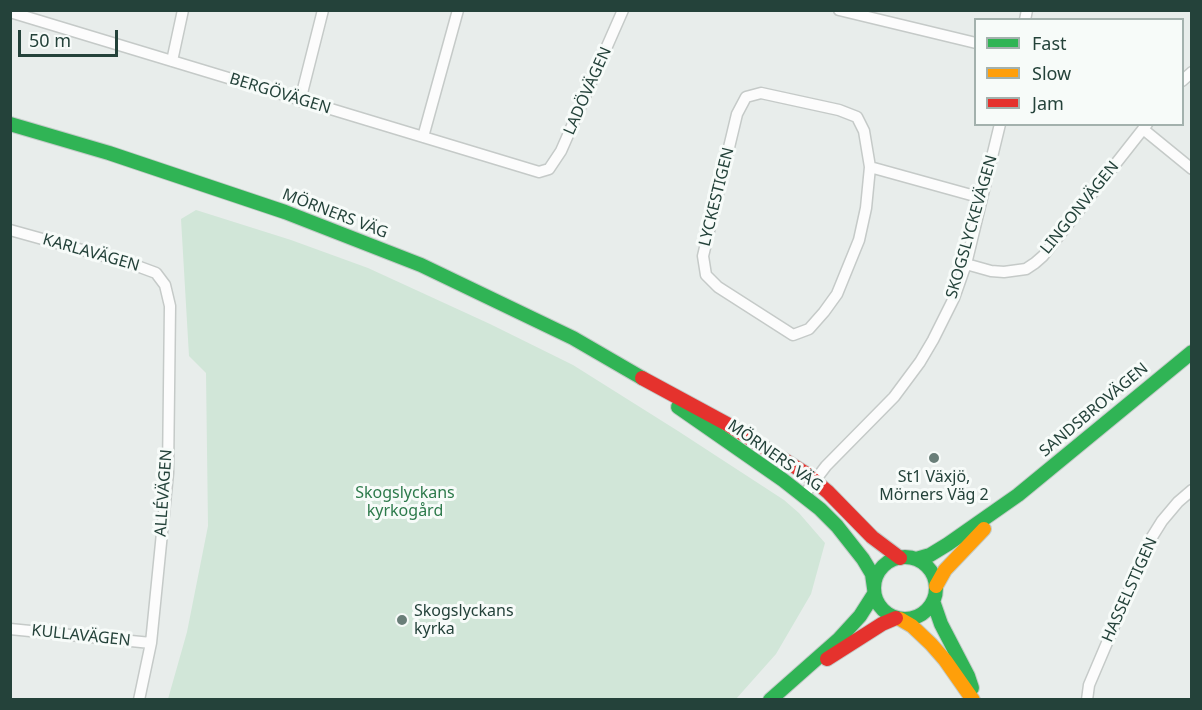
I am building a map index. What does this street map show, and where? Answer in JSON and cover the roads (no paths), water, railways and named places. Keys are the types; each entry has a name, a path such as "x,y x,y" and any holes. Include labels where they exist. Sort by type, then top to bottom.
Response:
{"main road":[{"name":"MÖRNERS VÄG","path":"10,124 120,156 285,212 421,265 573,338 727,424 805,473 815,480 872,537 900,558"},
{"name":"SANDSBROVÄGEN","path":"916,559 930,555 948,544 1018,495 1191,351"},
{"name":"MÖRNERS VÄG","path":"632,373 704,427 804,495 837,526 863,559 872,574 874,591"},
{"name":"SANDSBROVÄGEN","path":"936,586 945,570 959,554 1018,495"},
{"path":"770,699 882,624 898,618 911,619 922,614 933,601 936,586 929,569 916,559 900,558 894,559 883,567 877,575 868,605 854,623 794,681"},
{"path":"874,591 881,607 889,615 912,626 945,660 975,699"},
{"path":"933,601 941,624 969,676 975,699"}],"street":[{"path":"172,61 183,10"},
{"path":"300,101 323,10"},
{"path":"423,137 458,10"},
{"name":"LADÖVÄGEN","path":"549,169 561,151 623,10"},
{"path":"839,10 974,42"},
{"name":"BERGÖVÄGEN","path":"10,12 34,15 172,61 528,170 539,172 549,169"},
{"name":"LYCKESTIGEN","path":"761,93 839,110 857,117 864,131 870,167 866,208 859,240 837,294 809,329 793,336 718,287 706,274 703,256 738,114 746,97 761,93"},
{"name":"SKOGSLYCKEVÄGEN","path":"804,495 826,466 894,397 933,340 949,309 966,264 1000,126"},
{"path":"1145,127 1191,169"},
{"name":"LINGONVÄGEN","path":"966,264 1004,272 1026,269 1035,263 1043,256 1145,127"},
{"path":"870,167 982,198"},
{"name":"KARLAVÄGEN","path":"10,230 129,263 156,273 165,285"},
{"name":"ALLÉVÄGEN","path":"139,699 151,644 168,473 170,306 165,285"},
{"name":"HASSELSTIGEN","path":"1087,699 1089,685 1152,537 1162,520 1191,490"},
{"name":"KULLAVÄGEN","path":"10,629 151,644"}],"place":[{"name":"St1 Växjö, Mörners Väg 2","path":"934,458"},
{"name":"Skogslyckans kyrka","path":"402,620"}],"park label":[{"name":"Skogslyckans kyrkogård","path":"405,502"}]}
